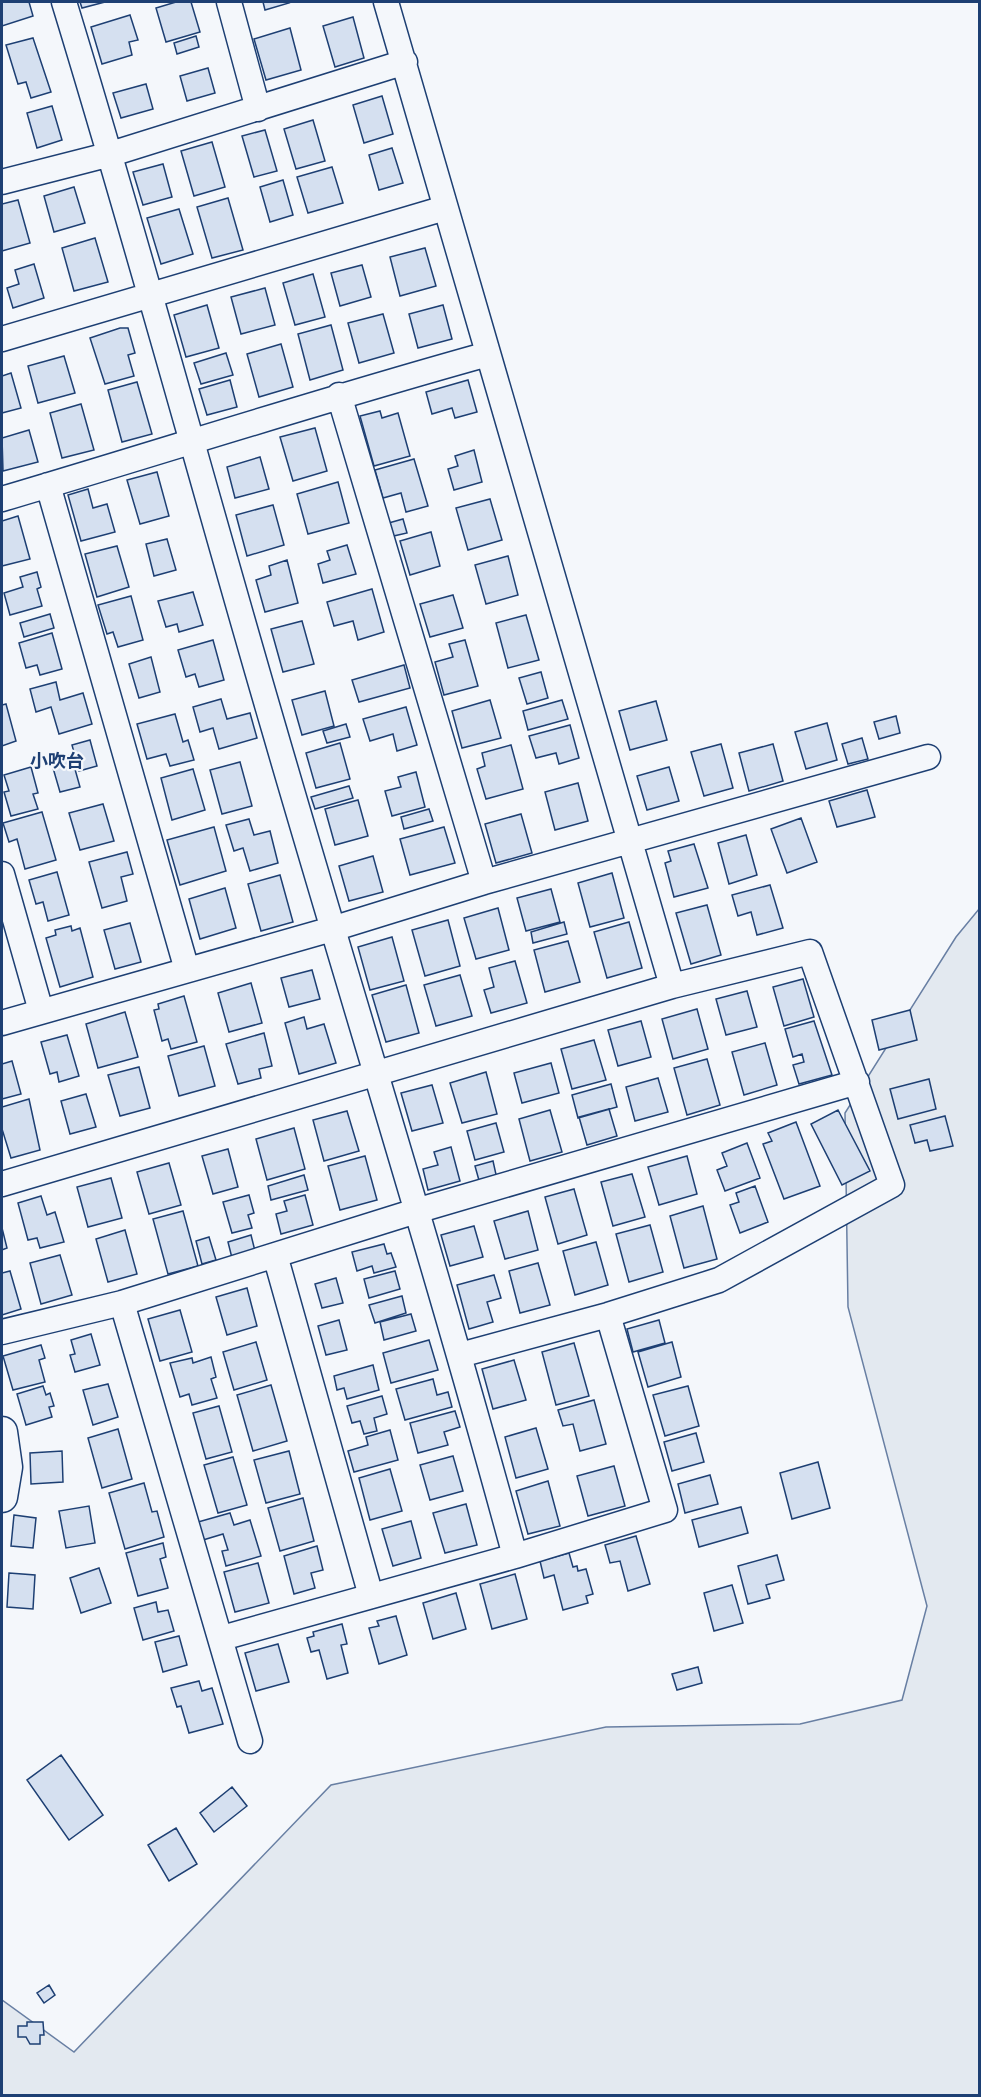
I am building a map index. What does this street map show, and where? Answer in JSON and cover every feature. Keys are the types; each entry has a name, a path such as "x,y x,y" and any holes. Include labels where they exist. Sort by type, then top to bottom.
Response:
{"street":[{"path":"64,2 111,154 190,443 332,929 460,1355 515,1556"},
{"path":"229,2 258,109"},
{"path":"386,2 632,841 672,986"},
{"path":"2,182 111,154 405,62"},
{"path":"2,339 445,208"},
{"path":"2,499 190,443 339,395 488,354"},
{"path":"339,395 484,882"},
{"path":"48,485 187,970"},
{"path":"2,1023 332,929 484,882 928,757"},
{"path":"2,874 41,1011"},
{"path":"2,1184 672,986 810,952 892,1185 719,1280 608,1316 460,1355"},
{"path":"2,1332 122,1303 416,1211 857,1082"},
{"path":"275,1255 371,1596"},
{"path":"122,1303 222,1638 250,1742"},
{"path":"222,1638 515,1556 665,1510 608,1316"},
{"path":"2,1432 7,1467 2,1497"}],"shaded area":[{"path":"979,909 979,2095 2,2095 2,2000 74,2052 331,1785 606,1727 800,1724 902,1700 927,1606 848,1307 845,1113 956,937"}],"building":[{"path":"2,2 29,2 33,16 2,26"},
{"path":"80,2 105,2 82,8"},
{"path":"176,2 191,2 200,32 166,42 156,8"},
{"path":"263,2 288,2 289,3 265,10"},
{"path":"130,15 138,40 129,42 132,55 102,64 91,27"},
{"path":"353,17 364,58 335,67 323,26"},
{"path":"290,28 301,70 266,80 254,39"},
{"path":"196,36 199,47 177,54 174,43"},
{"path":"33,38 51,92 31,98 26,82 18,84 6,45"},
{"path":"208,68 215,93 187,101 180,76"},
{"path":"146,84 153,109 121,118 113,93"},
{"path":"382,96 393,134 364,143 353,105"},
{"path":"52,106 62,140 37,148 27,113"},
{"path":"313,120 325,161 296,169 284,129"},
{"path":"265,130 277,171 254,177 242,136"},
{"path":"212,142 225,187 194,196 181,151"},
{"path":"392,148 403,183 379,190 369,155"},
{"path":"163,164 172,197 143,205 133,172"},
{"path":"332,167 343,203 308,213 297,177"},
{"path":"283,180 293,215 270,222 260,187"},
{"path":"74,187 85,223 54,232 44,196"},
{"path":"228,198 243,250 212,258 197,207"},
{"path":"18,200 30,243 2,251 2,204"},
{"path":"179,209 193,254 161,264 147,218"},
{"path":"95,238 108,282 74,291 62,248"},
{"path":"425,248 436,286 400,296 390,257"},
{"path":"34,264 44,298 13,308 7,288 19,284 15,270"},
{"path":"362,265 371,297 340,306 331,273"},
{"path":"313,274 325,317 295,325 283,283"},
{"path":"265,288 275,325 241,334 231,297"},
{"path":"207,305 219,348 186,357 174,315"},
{"path":"443,305 452,339 418,348 409,314"},
{"path":"383,314 394,353 359,363 348,323"},
{"path":"331,325 343,370 310,380 298,334"},
{"path":"120,328 128,328 135,353 128,355 134,376 105,384 90,338"},
{"path":"281,344 293,387 259,397 247,354"},
{"path":"226,353 233,375 201,384 194,363"},
{"path":"64,356 75,393 38,403 28,366"},
{"path":"11,373 21,408 2,413 2,376"},
{"path":"230,380 237,407 207,415 199,389"},
{"path":"468,380 477,412 455,418 452,408 432,414 426,392"},
{"path":"137,382 152,434 122,442 108,390"},
{"path":"81,404 94,450 62,458 50,413"},
{"path":"380,411 382,418 398,413 410,456 374,466 360,416"},
{"path":"315,428 327,471 293,481 280,437"},
{"path":"29,430 38,462 3,471 2,438"},
{"path":"474,450 482,482 454,490 448,469 458,466 455,456"},
{"path":"260,457 269,489 235,498 227,467"},
{"path":"414,459 428,506 406,512 401,493 383,498 375,470"},
{"path":"157,472 169,516 140,524 127,480"},
{"path":"338,482 349,523 308,534 297,494"},
{"path":"88,489 93,508 107,504 115,532 81,541 68,495"},
{"path":"490,499 502,540 468,550 456,508"},
{"path":"273,505 284,545 247,556 236,515"},
{"path":"18,516 30,559 2,566 2,521"},
{"path":"403,519 407,533 389,537 385,524"},
{"path":"431,532 440,566 410,575 400,541"},
{"path":"167,539 176,570 154,576 146,544"},
{"path":"347,545 356,574 323,583 318,564 330,560 327,551"},
{"path":"117,546 129,587 97,597 85,554"},
{"path":"508,556 518,595 486,604 475,565"},
{"path":"287,560 298,603 265,612 256,580 271,575 269,566"},
{"path":"37,572 41,587 37,589 42,606 10,615 4,593 23,587 20,577"},
{"path":"372,589 384,632 358,640 353,621 334,626 327,602"},
{"path":"193,592 203,625 179,632 177,624 166,627 158,601"},
{"path":"453,595 463,628 430,637 420,604"},
{"path":"131,596 143,640 118,647 113,632 107,634 98,605"},
{"path":"50,614 54,628 24,637 20,623"},
{"path":"526,615 539,660 508,668 496,623"},
{"path":"302,621 314,664 283,672 271,629"},
{"path":"52,633 62,669 40,675 37,665 26,668 19,643"},
{"path":"213,640 224,680 199,687 195,674 186,677 178,650"},
{"path":"465,640 478,686 444,695 435,662 453,657 449,644"},
{"path":"151,657 160,692 139,698 129,664"},
{"path":"404,665 410,688 359,702 352,680"},
{"path":"541,672 548,698 527,704 519,678"},
{"path":"56,682 60,700 83,693 92,724 59,734 51,707 36,712 30,689"},
{"path":"325,691 334,726 302,735 292,700"},
{"path":"221,699 227,719 250,713 257,738 219,749 213,728 200,732 193,707"},
{"path":"490,700 501,738 462,748 452,711"},
{"path":"562,700 568,719 528,730 523,711"},
{"path":"656,701 667,740 630,750 619,711"},
{"path":"6,704 16,741 2,746 2,705"},
{"path":"406,707 417,745 397,751 393,734 370,741 363,719"},
{"path":"175,714 183,742 188,740 194,760 170,766 166,754 147,759 137,724"},
{"path":"896,716 900,733 879,739 874,722"},
{"path":"827,723 837,760 806,769 795,732"},
{"path":"346,724 350,737 327,743 323,731"},
{"path":"570,725 579,758 559,764 556,753 536,758 529,736"},
{"path":"862,738 868,759 848,764 842,744"},
{"path":"90,740 97,766 79,771 72,745"},
{"path":"340,743 350,779 316,788 306,753"},
{"path":"721,744 733,788 704,796 691,752"},
{"path":"773,744 783,781 749,791 739,753"},
{"path":"511,745 523,789 486,799 477,769 485,766 482,753"},
{"path":"71,755 80,787 60,792 51,761"},
{"path":"240,762 252,806 222,814 210,770"},
{"path":"31,767 38,793 33,794 38,809 11,816 4,792 9,791 4,775"},
{"path":"669,767 679,801 647,810 637,776"},
{"path":"193,769 205,810 172,820 161,778"},
{"path":"416,772 425,807 392,816 385,791 401,787 398,777"},
{"path":"578,783 588,821 555,830 545,792"},
{"path":"349,786 353,798 315,809 311,797"},
{"path":"867,790 875,817 837,827 829,801"},
{"path":"358,800 368,836 335,845 325,809"},
{"path":"103,804 114,841 80,850 69,813"},
{"path":"429,809 433,821 404,829 401,817"},
{"path":"42,812 56,860 25,869 17,839 9,842 3,823"},
{"path":"521,814 532,853 496,863 485,824"},
{"path":"801,818 817,862 787,873 771,829"},
{"path":"249,819 254,835 270,831 278,863 250,871 243,848 234,851 226,825"},
{"path":"214,827 226,871 180,885 167,840"},
{"path":"444,827 455,863 410,875 400,839"},
{"path":"746,835 757,875 729,884 718,843"},
{"path":"694,844 708,888 674,897 665,863 671,861 668,851"},
{"path":"127,852 133,874 121,877 127,901 102,908 89,862"},
{"path":"373,856 383,892 349,901 339,866"},
{"path":"57,872 69,915 48,921 43,902 36,904 29,880"},
{"path":"612,873 624,918 590,927 578,883"},
{"path":"280,875 293,922 261,931 248,884"},
{"path":"770,885 783,928 757,935 751,912 738,916 732,895"},
{"path":"225,888 236,928 200,939 189,899"},
{"path":"551,889 560,922 526,931 517,898"},
{"path":"707,905 721,955 691,964 676,913"},
{"path":"498,908 509,950 476,959 464,918"},
{"path":"448,920 460,966 425,976 412,930"},
{"path":"564,922 567,934 533,943 531,932"},
{"path":"629,922 642,968 607,978 594,932"},
{"path":"130,923 141,962 115,969 104,930"},
{"path":"71,926 72,931 80,928 93,977 60,987 46,938 56,935 55,930"},
{"path":"392,937 404,981 370,990 358,947"},
{"path":"568,941 580,982 545,992 534,950"},
{"path":"515,961 527,1003 491,1013 484,990 494,987 489,968"},
{"path":"312,970 320,999 289,1007 281,978"},
{"path":"460,975 472,1016 436,1026 424,985"},
{"path":"803,979 814,1017 784,1026 773,987"},
{"path":"251,983 262,1023 229,1032 218,993"},
{"path":"406,985 419,1033 386,1042 372,995"},
{"path":"747,991 757,1027 726,1035 716,999"},
{"path":"184,996 197,1042 171,1049 168,1039 162,1041 154,1010 159,1009 158,1004"},
{"path":"697,1009 708,1049 673,1059 662,1019"},
{"path":"910,1010 917,1040 879,1050 872,1020"},
{"path":"125,1012 138,1057 98,1068 86,1024"},
{"path":"304,1017 307,1029 324,1024 336,1063 299,1074 285,1023"},
{"path":"641,1021 651,1057 618,1066 608,1030"},
{"path":"814,1021 832,1075 799,1084 793,1065 804,1062 802,1054 793,1057 785,1029"},
{"path":"264,1033 272,1066 259,1069 261,1078 238,1084 226,1044"},
{"path":"67,1035 79,1076 59,1082 57,1072 50,1074 41,1042"},
{"path":"594,1040 606,1080 572,1089 561,1049"},
{"path":"765,1043 777,1085 744,1095 732,1052"},
{"path":"204,1046 215,1086 179,1096 168,1056"},
{"path":"707,1059 720,1105 687,1115 674,1068"},
{"path":"12,1061 21,1094 2,1099 2,1064"},
{"path":"551,1063 559,1093 522,1103 514,1073"},
{"path":"139,1067 150,1108 120,1116 108,1075"},
{"path":"486,1072 497,1114 462,1123 450,1083"},
{"path":"658,1078 668,1112 635,1121 626,1087"},
{"path":"929,1079 936,1109 898,1119 890,1089"},
{"path":"611,1084 617,1107 578,1118 572,1095"},
{"path":"432,1085 443,1123 412,1131 401,1093"},
{"path":"86,1094 96,1127 70,1134 61,1101"},
{"path":"29,1099 40,1150 11,1158 2,1129 2,1107"},
{"path":"609,1109 617,1136 587,1145 579,1117"},
{"path":"550,1110 562,1152 530,1161 519,1119"},
{"path":"838,1110 870,1171 842,1185 811,1124"},
{"path":"347,1111 359,1151 324,1161 313,1120"},
{"path":"945,1116 953,1146 930,1151 927,1140 915,1143 910,1125"},
{"path":"796,1122 820,1186 784,1199 763,1144 772,1141 768,1133"},
{"path":"496,1123 504,1152 475,1160 467,1131"},
{"path":"294,1128 305,1169 267,1180 256,1139"},
{"path":"747,1143 760,1178 725,1191 717,1170 727,1166 722,1153"},
{"path":"451,1147 460,1181 428,1190 423,1169 438,1165 434,1152"},
{"path":"228,1149 238,1187 213,1194 202,1156"},
{"path":"365,1156 377,1200 340,1210 328,1166"},
{"path":"687,1156 697,1194 659,1205 648,1167"},
{"path":"493,1161 497,1179 480,1184 475,1166"},
{"path":"169,1163 181,1205 149,1214 137,1172"},
{"path":"632,1174 645,1217 613,1226 601,1182"},
{"path":"304,1175 308,1190 271,1200 268,1186"},
{"path":"111,1178 122,1218 88,1227 77,1187"},
{"path":"755,1186 768,1222 740,1233 730,1205 739,1202 736,1193"},
{"path":"574,1189 587,1235 558,1244 545,1197"},
{"path":"249,1195 254,1213 248,1215 252,1228 232,1233 223,1202"},
{"path":"305,1195 313,1225 281,1234 276,1214 287,1211 284,1201"},
{"path":"41,1196 47,1215 55,1212 64,1242 40,1248 37,1238 28,1240 18,1203"},
{"path":"703,1206 717,1259 684,1268 670,1216"},
{"path":"183,1211 198,1266 168,1274 153,1219"},
{"path":"528,1211 538,1250 505,1259 494,1221"},
{"path":"650,1225 663,1272 629,1282 616,1234"},
{"path":"474,1226 483,1257 450,1266 441,1235"},
{"path":"2,1228 7,1248 2,1250"},
{"path":"125,1230 137,1274 108,1282 96,1239"},
{"path":"251,1235 255,1251 232,1258 228,1242"},
{"path":"209,1237 216,1260 202,1264 196,1241"},
{"path":"596,1242 608,1285 575,1295 563,1251"},
{"path":"384,1244 387,1254 391,1253 396,1267 374,1273 372,1266 357,1271 352,1252"},
{"path":"60,1255 72,1295 41,1304 30,1263"},
{"path":"538,1263 550,1305 520,1313 509,1271"},
{"path":"10,1271 21,1309 2,1315 2,1273"},
{"path":"395,1271 400,1289 369,1298 364,1279"},
{"path":"494,1275 501,1298 487,1302 493,1322 469,1329 457,1285"},
{"path":"336,1278 343,1303 322,1308 315,1284"},
{"path":"247,1288 257,1326 227,1335 216,1297"},
{"path":"402,1296 406,1313 375,1323 369,1305"},
{"path":"180,1310 192,1352 160,1361 148,1319"},
{"path":"411,1314 416,1331 384,1340 380,1322"},
{"path":"339,1320 347,1350 326,1355 318,1326"},
{"path":"659,1320 665,1343 633,1352 627,1329"},
{"path":"91,1334 100,1365 75,1372 70,1355 75,1354 71,1340"},
{"path":"429,1340 438,1370 391,1383 383,1353"},
{"path":"256,1342 267,1380 234,1390 223,1352"},
{"path":"672,1342 681,1377 648,1387 638,1352"},
{"path":"574,1343 589,1396 556,1405 542,1352"},
{"path":"41,1345 45,1358 39,1360 45,1382 13,1390 3,1356"},
{"path":"211,1357 216,1377 211,1379 217,1398 192,1405 189,1394 180,1397 170,1363 192,1358 193,1363"},
{"path":"514,1360 526,1400 493,1409 482,1369"},
{"path":"373,1365 379,1390 347,1399 344,1388 337,1390 334,1376"},
{"path":"433,1379 437,1395 448,1392 452,1407 405,1420 396,1389"},
{"path":"108,1384 118,1417 93,1425 83,1390"},
{"path":"271,1385 287,1441 253,1451 237,1395"},
{"path":"43,1386 46,1395 50,1393 54,1406 49,1407 52,1417 26,1425 17,1394"},
{"path":"688,1386 699,1426 665,1436 653,1395"},
{"path":"382,1396 387,1414 374,1418 377,1431 364,1434 360,1421 352,1423 347,1406"},
{"path":"594,1400 606,1444 580,1451 573,1424 563,1426 558,1410"},
{"path":"219,1406 232,1452 206,1459 193,1413"},
{"path":"455,1411 460,1427 444,1432 448,1445 418,1453 410,1423"},
{"path":"536,1428 548,1469 516,1478 505,1437"},
{"path":"118,1429 132,1479 102,1488 88,1438"},
{"path":"390,1430 398,1460 354,1472 348,1451 368,1445 366,1437"},
{"path":"696,1433 704,1462 672,1471 664,1442"},
{"path":"62,1451 63,1482 31,1484 30,1453"},
{"path":"289,1451 300,1494 266,1503 254,1460"},
{"path":"453,1456 463,1491 430,1500 420,1465"},
{"path":"233,1457 247,1505 218,1513 204,1465"},
{"path":"818,1462 830,1508 792,1519 780,1473"},
{"path":"614,1466 625,1506 588,1516 577,1476"},
{"path":"390,1469 402,1511 370,1520 359,1478"},
{"path":"710,1475 718,1504 685,1513 678,1484"},
{"path":"548,1481 560,1526 528,1534 516,1491"},
{"path":"144,1483 152,1512 157,1511 164,1537 125,1549 109,1493"},
{"path":"303,1498 314,1541 280,1551 268,1508"},
{"path":"466,1504 477,1545 445,1553 433,1513"},
{"path":"89,1506 95,1543 66,1548 59,1511"},
{"path":"741,1507 748,1533 699,1547 692,1520"},
{"path":"230,1513 234,1525 250,1520 261,1556 226,1566 222,1551 228,1550 223,1534 203,1540 198,1522"},
{"path":"14,1515 36,1518 33,1548 11,1546"},
{"path":"411,1521 421,1558 393,1566 382,1529"},
{"path":"636,1536 650,1584 628,1591 620,1561 610,1563 605,1545"},
{"path":"163,1543 166,1557 160,1559 168,1588 138,1596 126,1553"},
{"path":"317,1546 323,1570 311,1573 315,1588 294,1594 284,1556"},
{"path":"569,1553 573,1567 577,1566 578,1571 586,1569 593,1594 586,1596 588,1603 563,1610 554,1575 544,1578 540,1561"},
{"path":"777,1555 784,1580 766,1585 770,1598 748,1604 738,1566"},
{"path":"258,1563 269,1603 235,1612 224,1572"},
{"path":"99,1568 111,1603 81,1613 70,1578"},
{"path":"9,1573 35,1575 33,1609 7,1607"},
{"path":"515,1574 527,1619 492,1629 480,1584"},
{"path":"732,1585 743,1623 714,1631 704,1593"},
{"path":"456,1593 466,1629 433,1639 423,1603"},
{"path":"156,1602 158,1612 168,1610 174,1631 143,1640 134,1608"},
{"path":"396,1616 407,1655 379,1664 369,1628 379,1626 377,1621"},
{"path":"342,1624 347,1644 341,1645 348,1673 327,1679 319,1650 311,1652 307,1638 314,1636 313,1632"},
{"path":"179,1636 187,1665 163,1672 155,1642"},
{"path":"278,1644 289,1682 256,1691 245,1653"},
{"path":"698,1667 702,1683 677,1690 672,1674"},
{"path":"199,1681 202,1691 212,1688 223,1724 189,1733 181,1706 177,1707 171,1688"},
{"path":"61,1755 103,1815 69,1840 27,1780"},
{"path":"232,1787 247,1806 214,1832 200,1813"},
{"path":"176,1828 197,1864 169,1881 148,1845"},
{"path":"49,1985 55,1995 44,2003 37,1993"},
{"path":"27,2022 43,2022 44,2035 40,2035 40,2044 30,2044 26,2037 18,2037 18,2026 27,2026"}],"district":[{"name":"小吹台","path":"57,761"}]}
